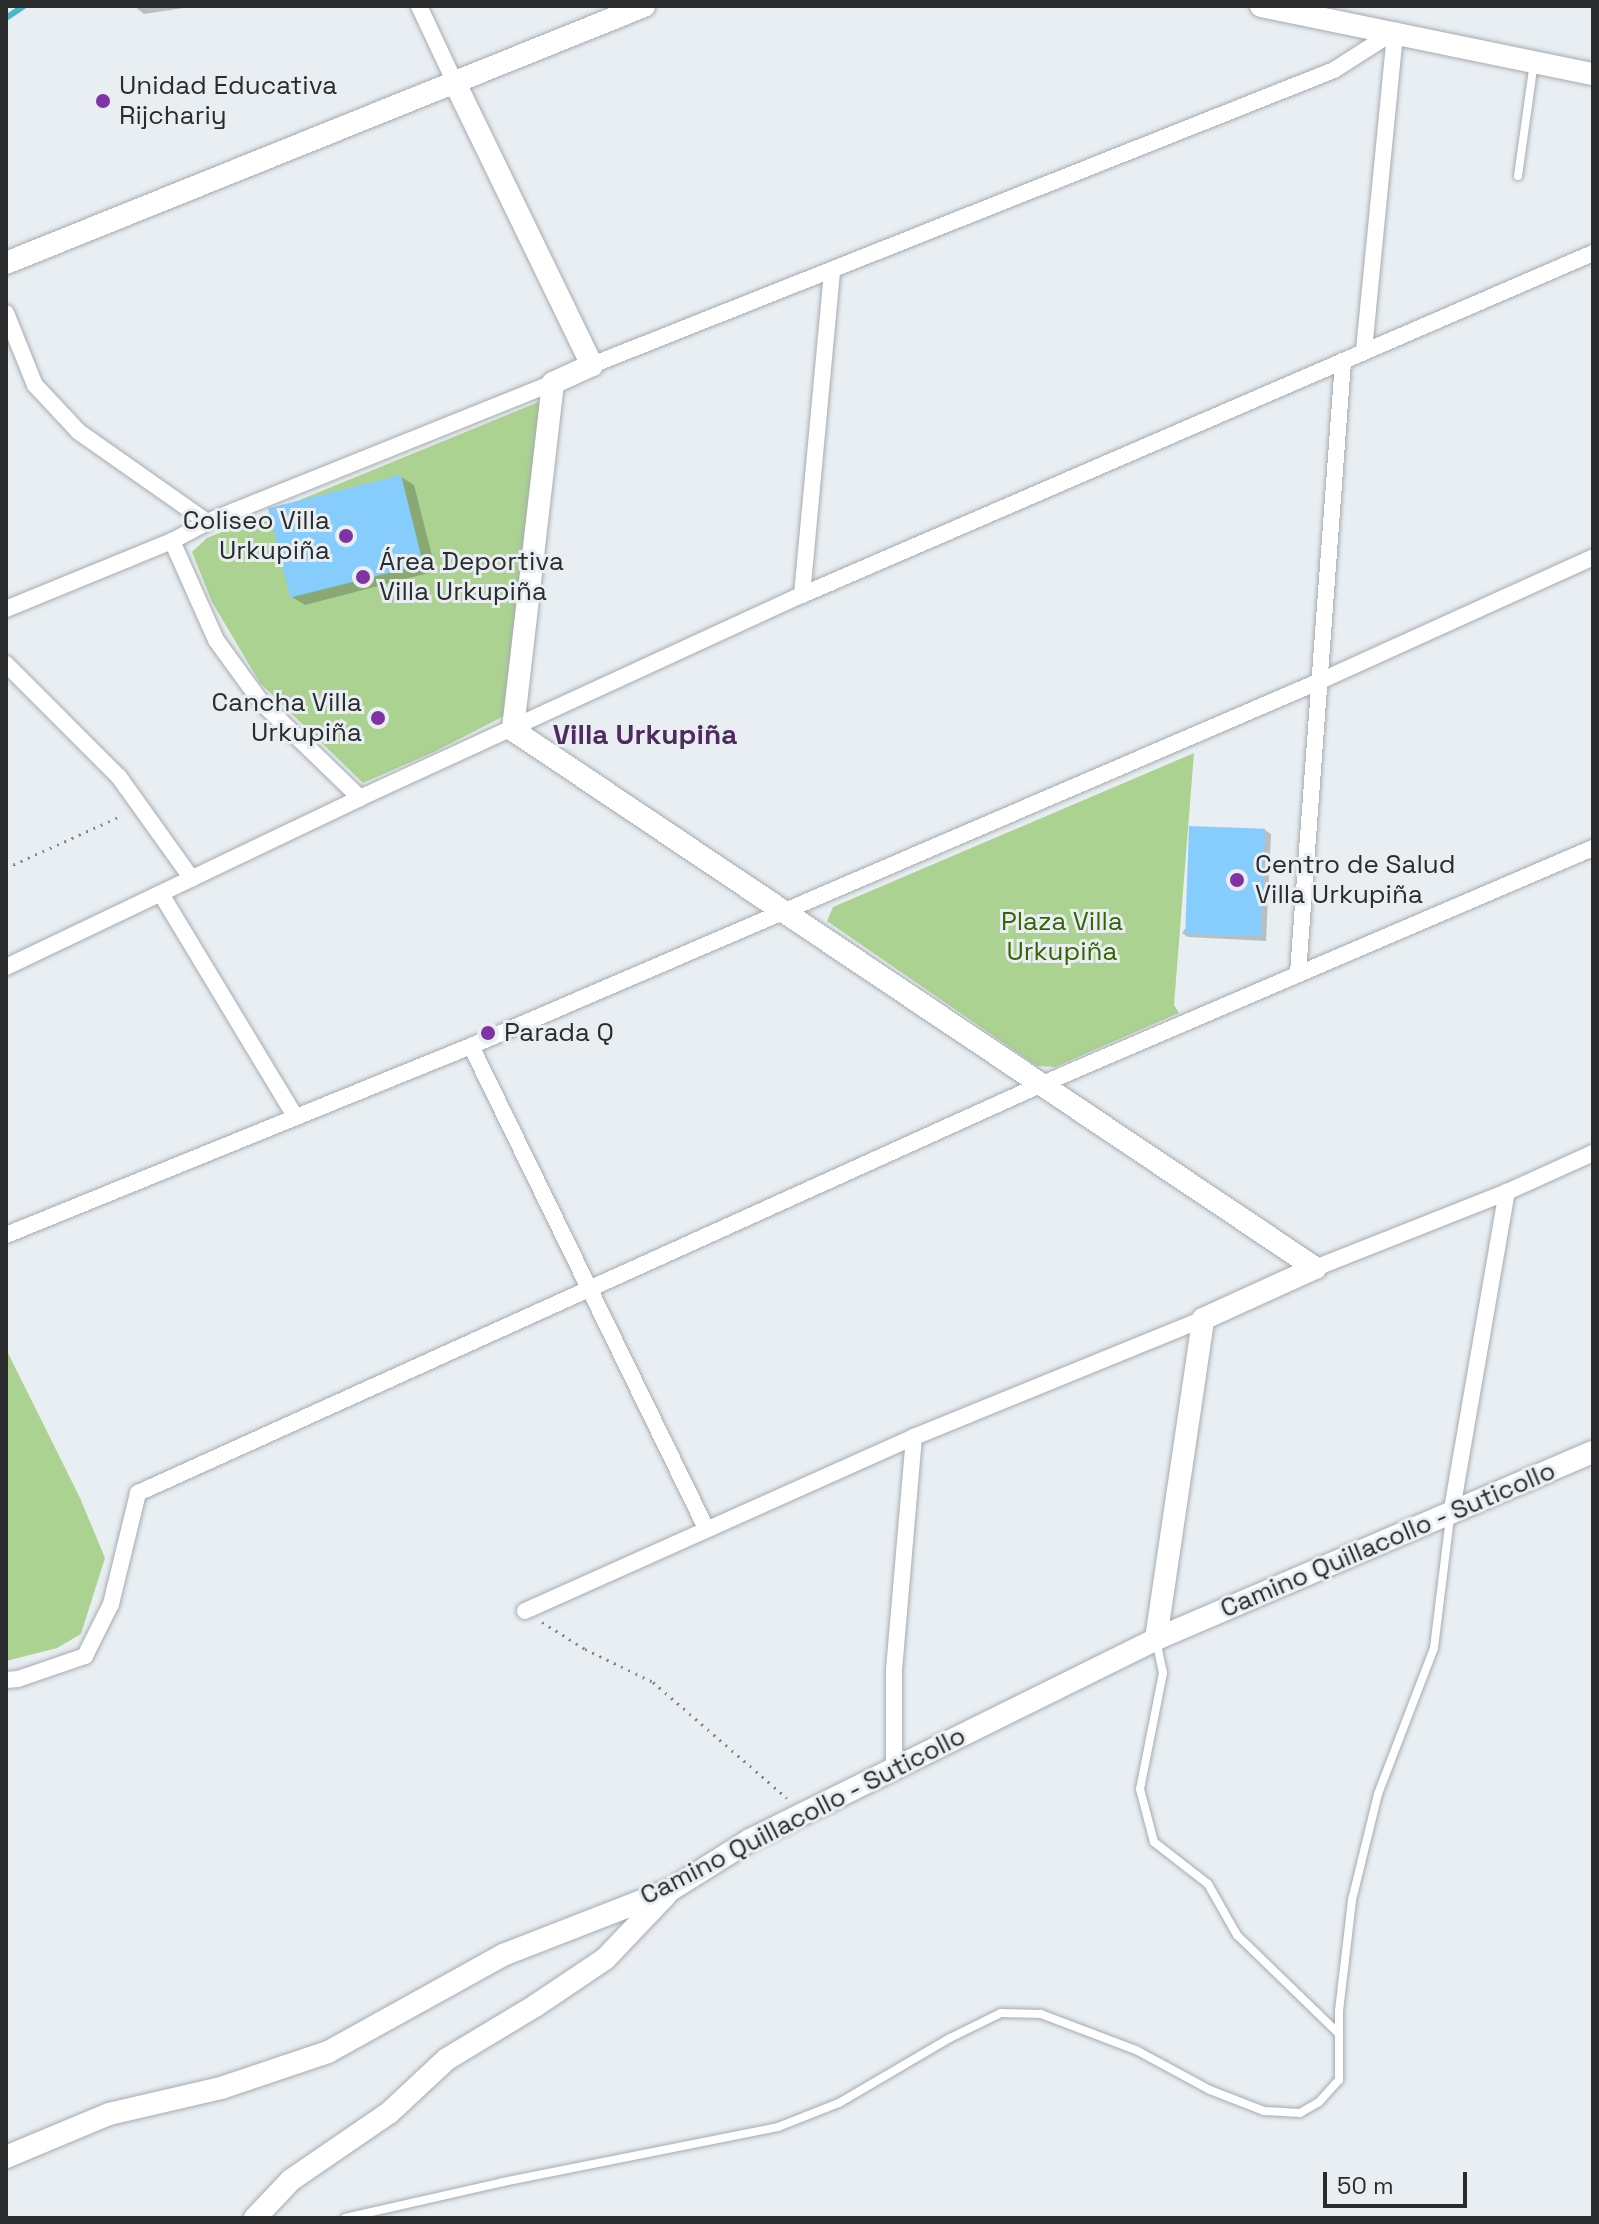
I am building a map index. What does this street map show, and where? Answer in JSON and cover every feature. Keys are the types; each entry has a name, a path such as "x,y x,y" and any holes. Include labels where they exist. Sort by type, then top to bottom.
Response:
{"street":[{"path":"419,6 592,365"},
{"path":"6,263 644,6"},
{"path":"1261,6 1593,74"},
{"path":"6,609 172,541 207,522 592,365 1334,70 1395,31"},
{"path":"1364,350 1395,31"},
{"path":"6,967 360,798 802,595 1593,253"},
{"path":"802,595 832,272"},
{"path":"6,313 35,385 79,432 207,522"},
{"path":"1298,973 1343,361"},
{"path":"513,730 553,383"},
{"path":"172,541 216,640 261,702 360,798"},
{"path":"6,1235 471,1046 783,909 1318,682 1593,557"},
{"path":"6,664 119,777 192,879"},
{"path":"513,730 1315,1268"},
{"path":"6,1680 18,1679 85,1656 111,1604 138,1493 1040,1085 1593,848"},
{"path":"161,894 295,1116"},
{"path":"471,1046 706,1528"},
{"path":"525,1611 914,1437 1203,1319 1315,1268 1507,1192 1593,1153"},
{"path":"1451,1515 1507,1192"},
{"path":"1156,1639 1203,1319"},
{"path":"894,1771 894,1670 914,1437"},
{"name":"Camino Quillacollo - Suticollo","path":"6,2157 109,2114 221,2088 328,2052 503,1955 672,1889 750,1840 1156,1639 1593,1452"},
{"path":"255,2218 291,2180 389,2113 447,2059 605,1959 672,1889"}],"lane":[{"path":"1518,176 1534,61"},
{"path":"345,2218 503,2182 778,2127 839,2103 950,2038 1001,2013 1041,2014 1136,2050 1210,2090 1264,2111 1300,2113 1310,2108 1339,2080 1339,2034 1352,1900 1378,1794 1434,1648 1451,1515"},
{"path":"1156,1639 1163,1673 1140,1789 1154,1842 1208,1884 1237,1935 1339,2034"}],"path":[{"path":"6,868 140,807"},
{"path":"525,1611 585,1649 653,1682 763,1774 803,1815"}],"green space":[{"name":"Área Deportiva Villa Urkupiña","path":"541,401 512,712 434,752 363,783 260,683 212,602 192,552 207,538"},
{"name":"Plaza Villa Urkupiña","path":"1194,753 1174,1005 1179,1013 1055,1067 1037,1066 827,921 833,907"},
{"path":"6,1349 80,1498 105,1558 81,1634 57,1648 6,1661"}],"building":[{"name":"Coliseo Villa Urkupiña","path":"401,475 423,564 290,597 268,508"},
{"name":"Centro de Salud Villa Urkupiña","path":"1189,826 1265,829 1261,937 1185,934"}],"waterway":[{"path":"6,18 24,6"}],"place":[{"name":"Unidad Educativa Rijchariy","path":"103,101"},
{"name":"Coliseo Villa Urkupiña","path":"346,536"},
{"name":"Área Deportiva Villa Urkupiña","path":"363,577"},
{"name":"Cancha Villa Urkupiña","path":"378,718"},
{"name":"Centro de Salud Villa Urkupiña","path":"1237,880"},
{"name":"Parada Q","path":"488,1033"}],"district":[{"name":"Villa Urkupiña","path":"645,734"}]}
